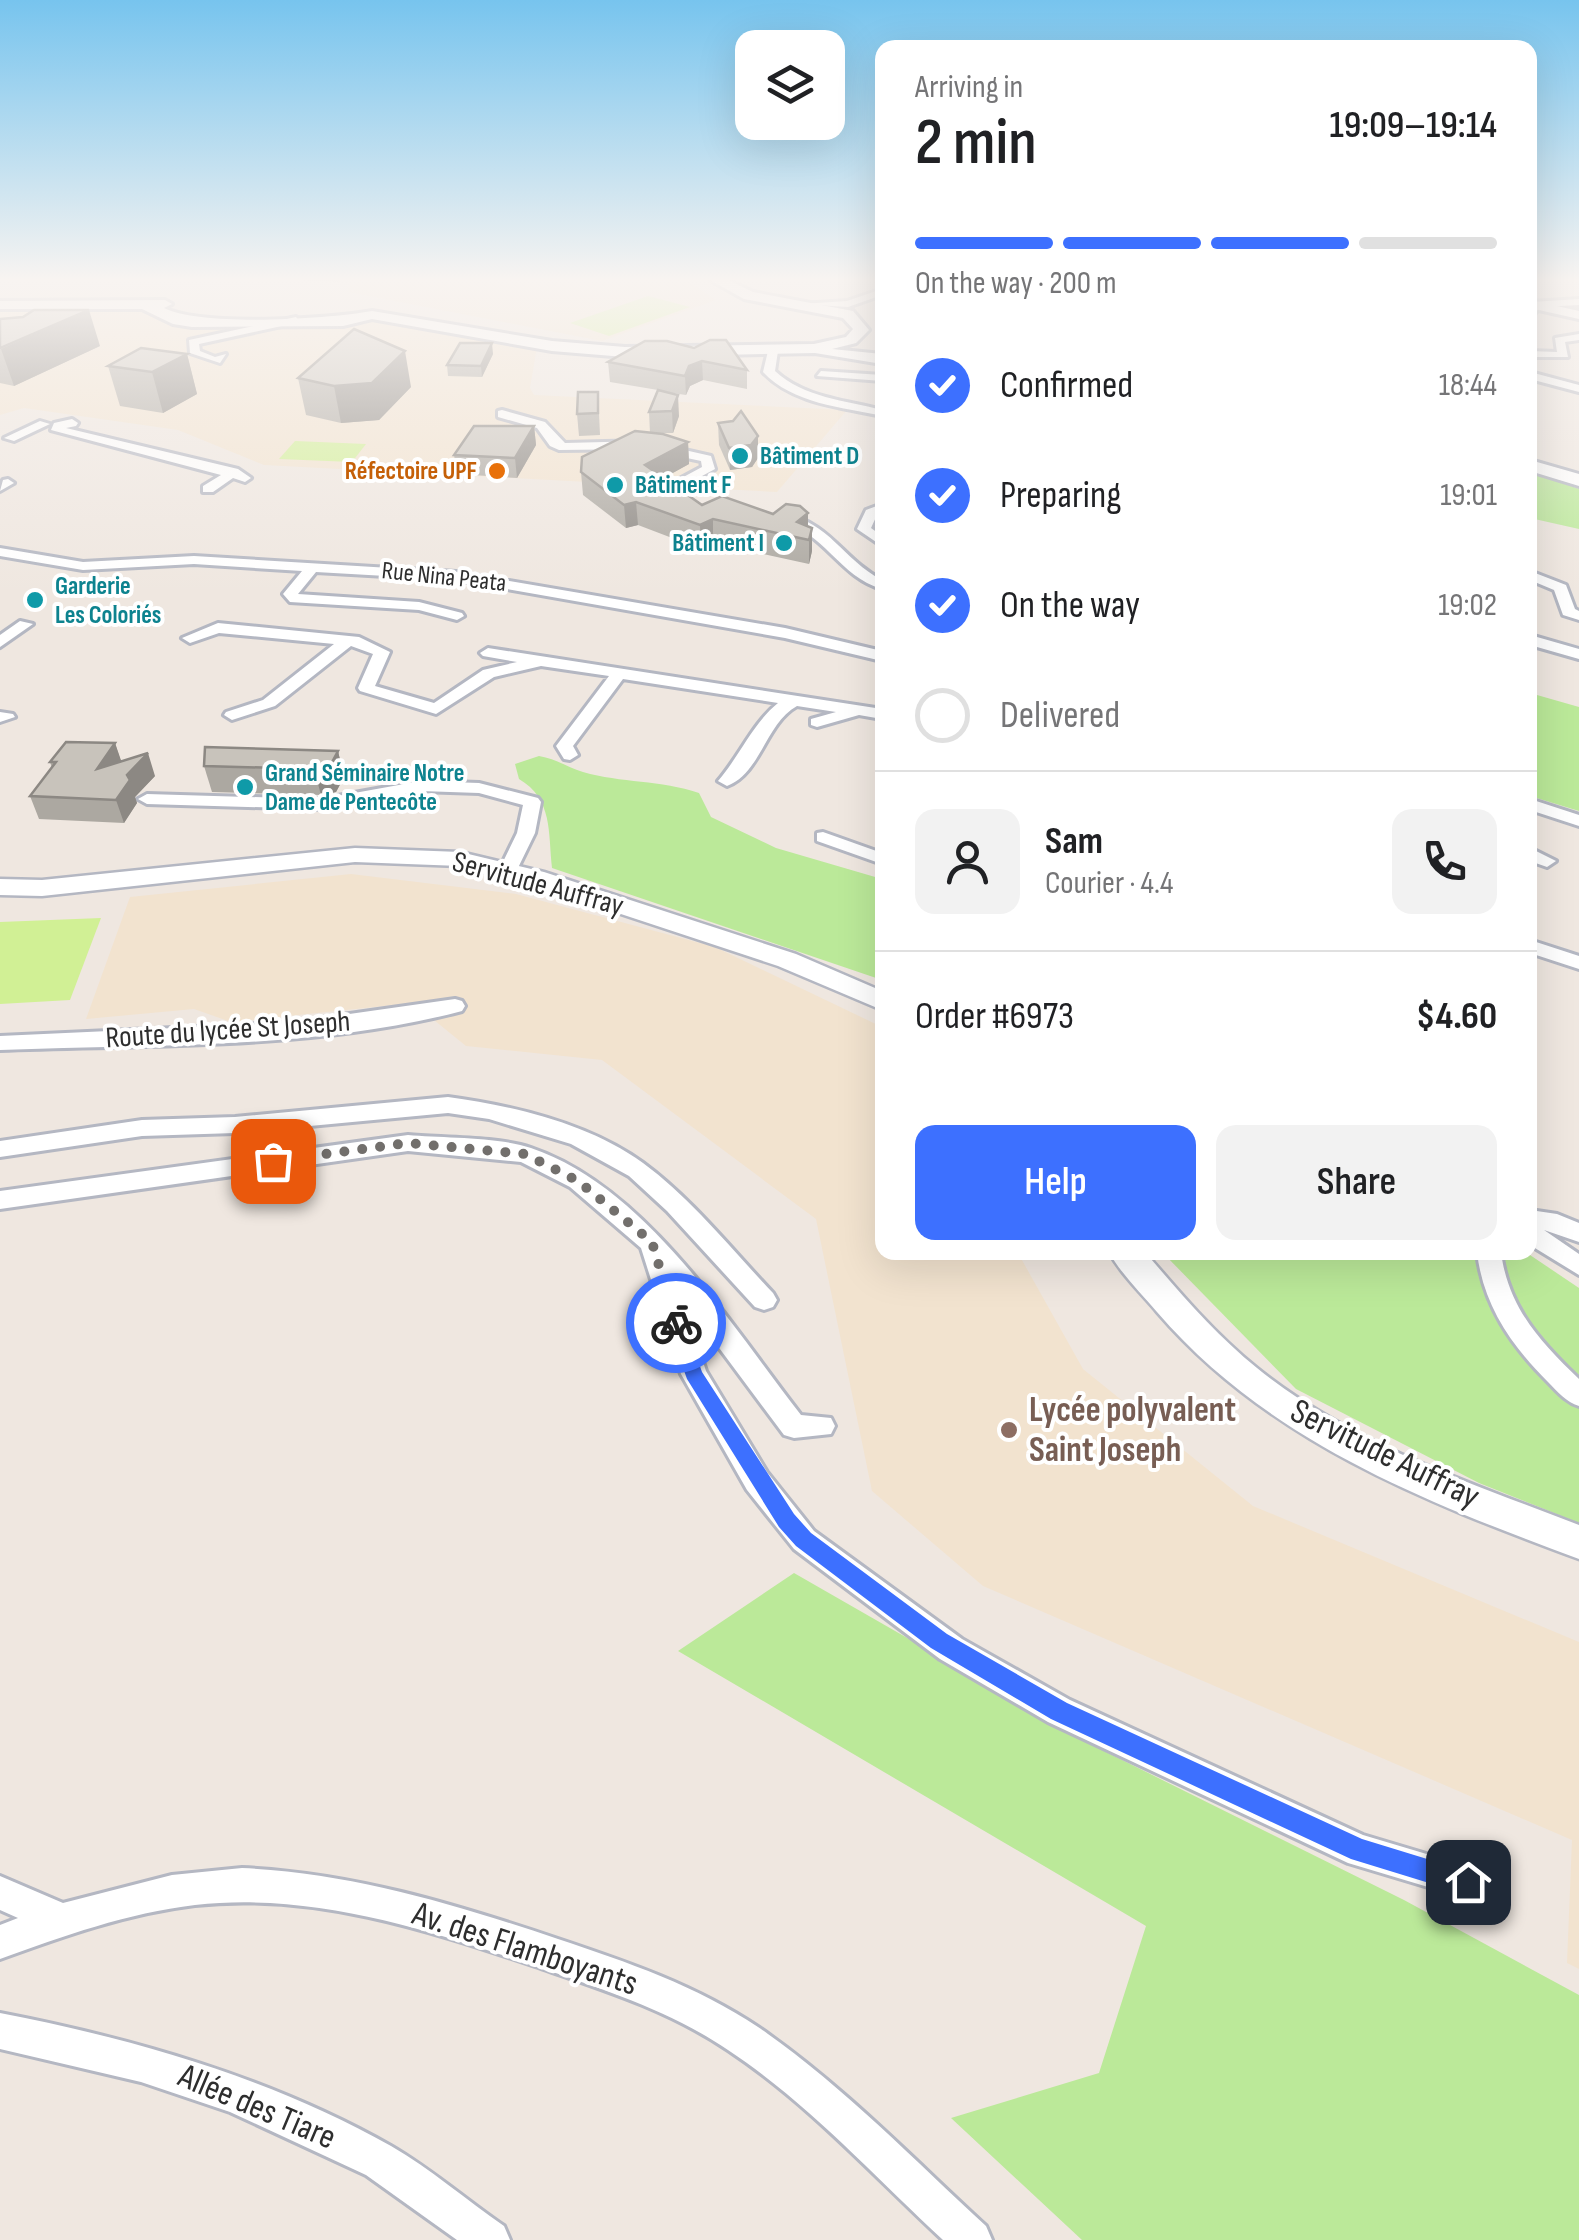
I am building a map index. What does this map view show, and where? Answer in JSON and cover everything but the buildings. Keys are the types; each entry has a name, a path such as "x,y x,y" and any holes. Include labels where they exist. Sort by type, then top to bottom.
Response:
{"main road":[{"path":"1537,467 1579,480"}],"street":[{"path":"781,385 800,393 875,411"},
{"path":"502,414 542,425 554,444 563,447 645,445 708,459 709,469 668,489 675,497 706,508"},
{"path":"72,423 58,426 58,430 125,442 239,475 208,489"},
{"path":"10,438 44,424"},
{"path":"875,511 870,513 864,529 875,537"},
{"path":"762,517 808,522 866,578 875,582"},
{"name":"Rue Nina Peata","path":"0,552 83,566 194,560 456,576 548,590 875,655"},
{"path":"313,566 290,594 295,599 418,606 457,616"},
{"path":"1537,578 1561,588 1568,612 1579,616"},
{"path":"0,642 25,624"},
{"path":"190,638 218,628 346,641 382,652 366,688 430,708 443,707 489,673 547,660"},
{"path":"232,715 269,703 346,641"},
{"path":"1537,642 1579,654"},
{"path":"488,653 875,713"},
{"path":"570,755 564,746 620,672"},
{"path":"727,781 746,760 774,712 792,701"},
{"path":"817,722 856,710"},
{"path":"146,800 312,804 420,786 506,792 532,802 526,833 508,870"},
{"path":"1537,806 1579,821"},
{"path":"823,838 875,857"},
{"name":"Servitude Auffray","path":"0,887 42,888 355,856 412,854 508,870 786,960 875,998"},
{"path":"1537,948 1579,962"},
{"name":"Route du lycée St Joseph","path":"0,1043 313,1027 392,1019 455,1006"},
{"path":"0,1149 142,1128 252,1124 448,1105 482,1109 614,1156 656,1188 764,1300"},
{"path":"0,1200 408,1143 525,1154 578,1181 652,1242 712,1314 760,1387 794,1427 821,1426"},
{"path":"1537,1220 1557,1222 1579,1233"},
{"path":"1537,1238 1577,1266"},
{"path":"652,1242 694,1374 757,1481 804,1540 951,1650 1059,1711 1360,1851 1468,1882"},
{"name":"Servitude Auffray","path":"1132,1260 1200,1337 1261,1390 1319,1430 1389,1464 1579,1542"},
{"path":"1489,1260 1512,1322 1535,1354 1579,1396"},
{"name":"Av. des Flamboyants","path":"0,1942 112,1906 196,1888 276,1886 341,1894 424,1912 694,2007 742,2038 836,2115 972,2240"},
{"path":"0,1894 66,1921"},
{"name":"Allée des Tiare","path":"0,2031 86,2046 184,2073 367,2154 490,2240"}],"shaded area":[{"path":"0,385 531,385 534,395 847,410 777,492 264,465 178,430 24,408 0,415"},
{"name":"Lycée polyvalent Saint Joseph","path":"351,874 516,894 715,947 875,1024 875,1260 1022,1260 1083,1369 1253,1506 1579,1642 1579,1969 1567,1963 1572,1840 983,1586 872,1491 816,1219 602,1060 466,1046 413,1003 231,1022 194,1009 86,1019 130,897"}],"green space":[{"path":"295,441 366,444 352,462 279,459"},
{"path":"1537,473 1579,489 1579,529 1537,520"},
{"path":"1537,695 1579,707 1579,811 1537,798"},
{"path":"539,756 597,776 699,793 711,817 776,848 875,877 875,978 552,868 543,806 519,779 515,764"},
{"path":"101,918 70,1000 0,1004 0,922"},
{"path":"1170,1260 1537,1260 1579,1288 1579,1523 1479,1483 1296,1389"},
{"path":"794,1573 1104,1751 1404,1900 1579,1995 1579,2240 1082,2240 951,2118 1099,2073 1146,1926 678,1651"}],"waterway":[{"path":"26,560 61,566"}],"way so far":[{"path":"273,1161 408,1143 525,1154 578,1181 652,1242 676,1323"}],"place":[{"name":"Bâtiment D","path":"740,456"},
{"name":"Réfectoire UPF","path":"497,471"},
{"name":"Bâtiment F","path":"615,485"},
{"name":"Bâtiment I","path":"784,543"},
{"name":"Garderie Les Coloriés","path":"35,600"},
{"name":"Grand Séminaire Notre Dame de Pentecôte","path":"245,787"},
{"name":"Lycée polyvalent Saint Joseph","path":"1009,1430"}],"route":[{"path":"676,1323 694,1374 757,1481 786,1521 804,1540 951,1650 1059,1711 1360,1851 1468,1882"}]}
